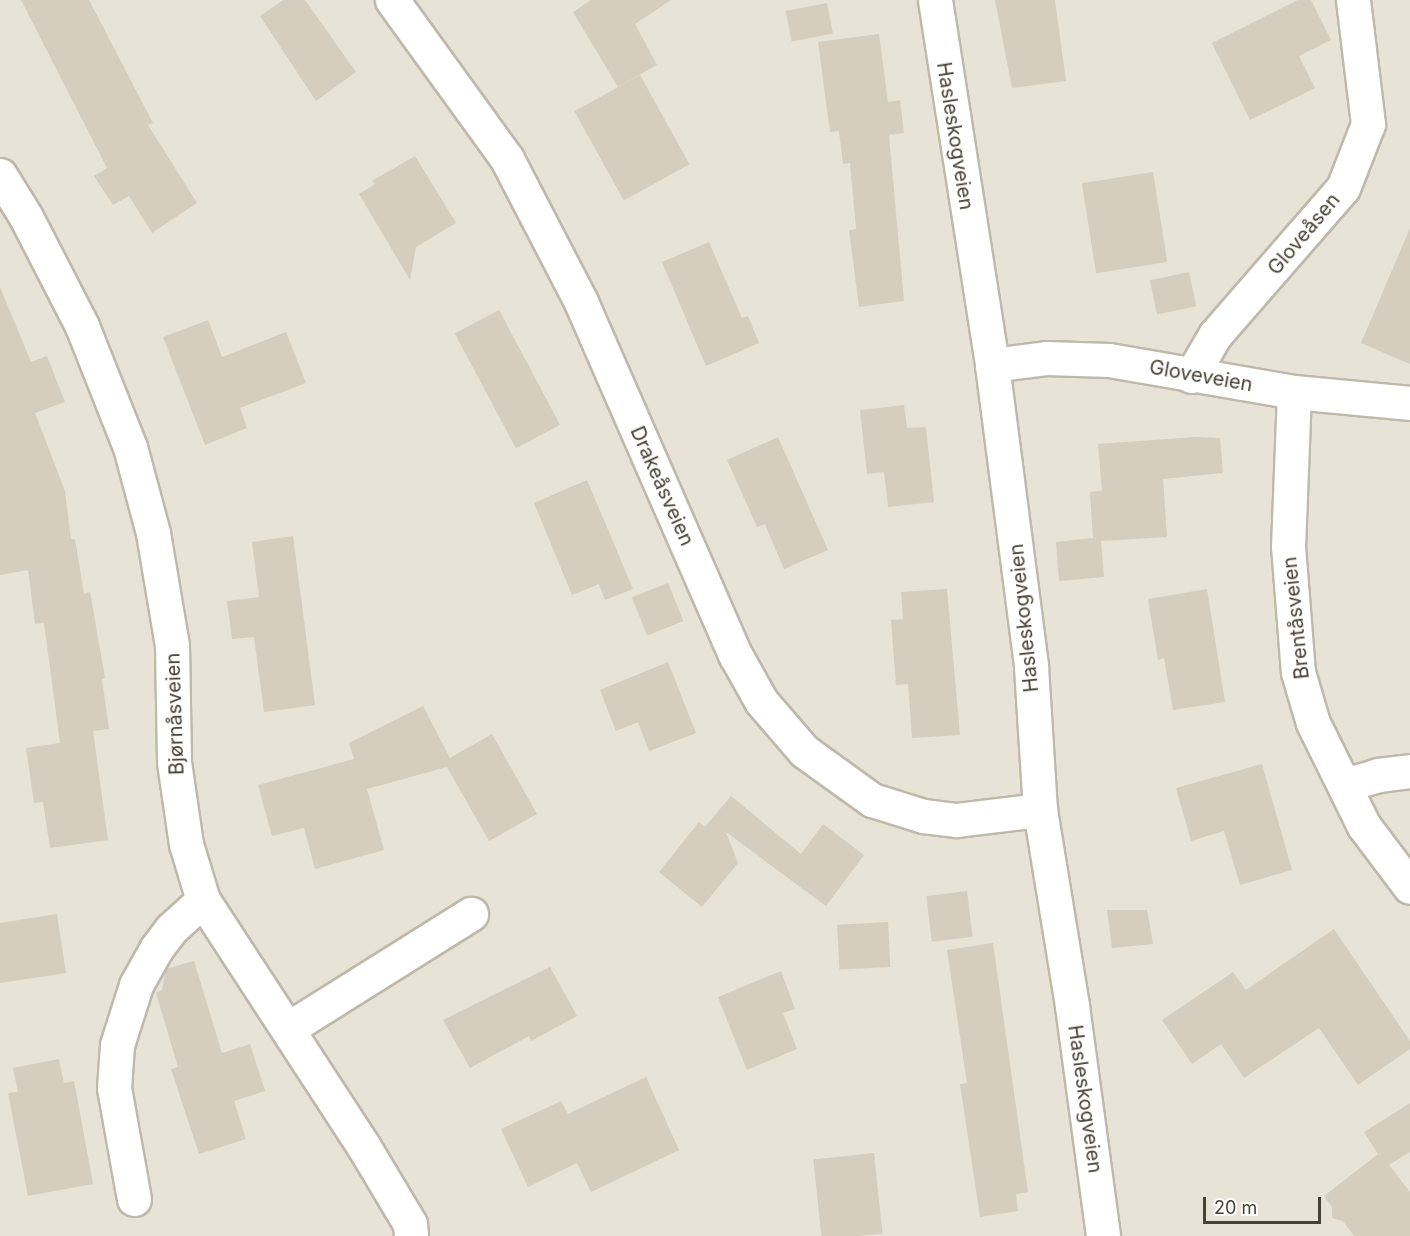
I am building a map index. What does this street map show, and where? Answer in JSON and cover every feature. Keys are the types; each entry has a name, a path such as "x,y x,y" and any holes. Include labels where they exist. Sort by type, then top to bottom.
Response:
{"street":[{"name":"Drakeåsveien","path":"392,0 512,169 581,302 736,656 761,701 804,751 872,800 923,816 957,820 1040,810"},
{"name":"Hasleskogveien","path":"935,0 992,365 1031,668 1040,810 1072,1006 1103,1236"},
{"name":"Gloveåsen","path":"1191,376 1215,335 1343,188 1368,124 1353,0"},
{"name":"Bjørnåsveien","path":"0,175 26,217 82,326 130,447 153,533 172,645 174,762 186,844 203,900 289,1028 410,1230"},
{"name":"Gloveveien","path":"992,365 1046,358 1109,360 1294,392 1410,403"},
{"name":"Brentåsveien","path":"1294,392 1288,546 1298,672 1313,723 1364,826 1410,887"},
{"path":"1344,785 1378,775 1410,771"},
{"path":"134,1199 114,1088 117,1045 136,985 156,949 171,928 203,900"},
{"path":"289,1028 471,914"}],"shaded area":[{"path":"0,0 1410,0 1410,1236 0,1236"}],"building":[{"path":"21,0 89,0 153,123 148,125 197,203 152,233 129,196 113,205 94,176 107,168"},
{"path":"283,0 305,0 356,72 316,101 260,16"},
{"path":"591,0 671,0 635,24 657,65 618,87 573,12"},
{"path":"995,0 1055,0 1066,81 1012,88"},
{"path":"1298,0 1311,0 1331,40 1299,56 1315,88 1250,120 1212,43"},
{"path":"827,3 833,33 792,41 786,11"},
{"path":"879,34 888,102 900,100 904,133 889,135 904,301 859,307 849,230 856,229 850,163 843,164 839,131 830,132 818,42"},
{"path":"640,75 689,164 624,201 574,111"},
{"path":"415,156 456,223 416,247 410,280 359,194 375,184 372,181"},
{"path":"1153,172 1167,262 1096,273 1082,183"},
{"path":"1410,228 1410,364 1361,343"},
{"path":"709,242 742,318 748,316 759,343 706,366 662,262"},
{"path":"1189,272 1196,306 1157,315 1150,280"},
{"path":"0,287 31,362 47,356 65,402 35,413 65,491 71,539 75,539 84,594 90,592 105,678 102,679 109,729 93,731 108,840 50,848 43,802 34,803 26,748 60,743 44,623 35,624 28,570 0,575"},
{"path":"499,310 560,425 516,448 455,333"},
{"path":"208,320 222,357 286,332 306,383 240,408 247,428 205,445 163,337"},
{"path":"904,405 907,428 926,427 934,502 888,507 884,472 867,474 860,410"},
{"path":"778,437 828,550 784,569 765,524 757,527 727,460"},
{"path":"1196,437 1220,438 1223,473 1163,479 1167,537 1101,541 1104,577 1059,581 1056,542 1093,538 1090,492 1102,491 1098,444"},
{"path":"587,480 633,589 605,600 599,584 572,595 534,503"},
{"path":"293,536 315,705 264,712 254,637 232,639 227,601 259,597 252,542"},
{"path":"668,583 683,621 647,636 632,598"},
{"path":"947,589 960,735 912,738 908,684 896,685 891,620 903,619 901,592"},
{"path":"1207,589 1225,702 1173,710 1164,658 1158,660 1148,599"},
{"path":"668,662 696,733 649,751 638,722 616,731 600,690"},
{"path":"423,706 450,758 492,734 537,814 489,841 447,767 367,789 384,850 315,869 304,828 272,836 258,785 354,759 349,743"},
{"path":"1262,764 1292,870 1240,885 1224,831 1191,841 1176,788"},
{"path":"731,796 801,854 823,824 864,855 826,906 726,832 738,863 702,907 659,872 699,822 705,827"},
{"path":"967,891 973,937 932,942 926,896"},
{"path":"1107,910 1147,910 1153,944 1112,948"},
{"path":"57,914 66,973 0,983 0,923"},
{"path":"888,922 890,967 839,970 837,925"},
{"path":"1334,929 1410,1041 1410,1049 1358,1085 1319,1028 1244,1078 1221,1044 1192,1064 1162,1020 1233,972 1246,990"},
{"path":"993,943 1028,1192 1016,1194 1018,1211 980,1217 960,1084 967,1083 947,950"},
{"path":"194,961 222,1053 250,1044 265,1091 234,1101 246,1139 199,1154 171,1069 178,1067 156,993 162,990 166,969"},
{"path":"550,967 577,1016 531,1041 529,1036 470,1068 443,1020"},
{"path":"781,971 795,1009 783,1013 797,1049 747,1070 718,997"},
{"path":"59,1059 64,1083 74,1081 93,1184 28,1196 8,1093 18,1092 13,1068"},
{"path":"646,1077 679,1150 591,1192 577,1163 528,1187 501,1129 561,1101 568,1114"},
{"path":"1410,1103 1410,1152 1389,1165 1410,1192 1410,1236 1354,1236 1343,1221 1332,1218 1332,1207 1324,1196 1378,1154 1364,1132"},
{"path":"874,1153 882,1234 821,1236 813,1159"}]}
